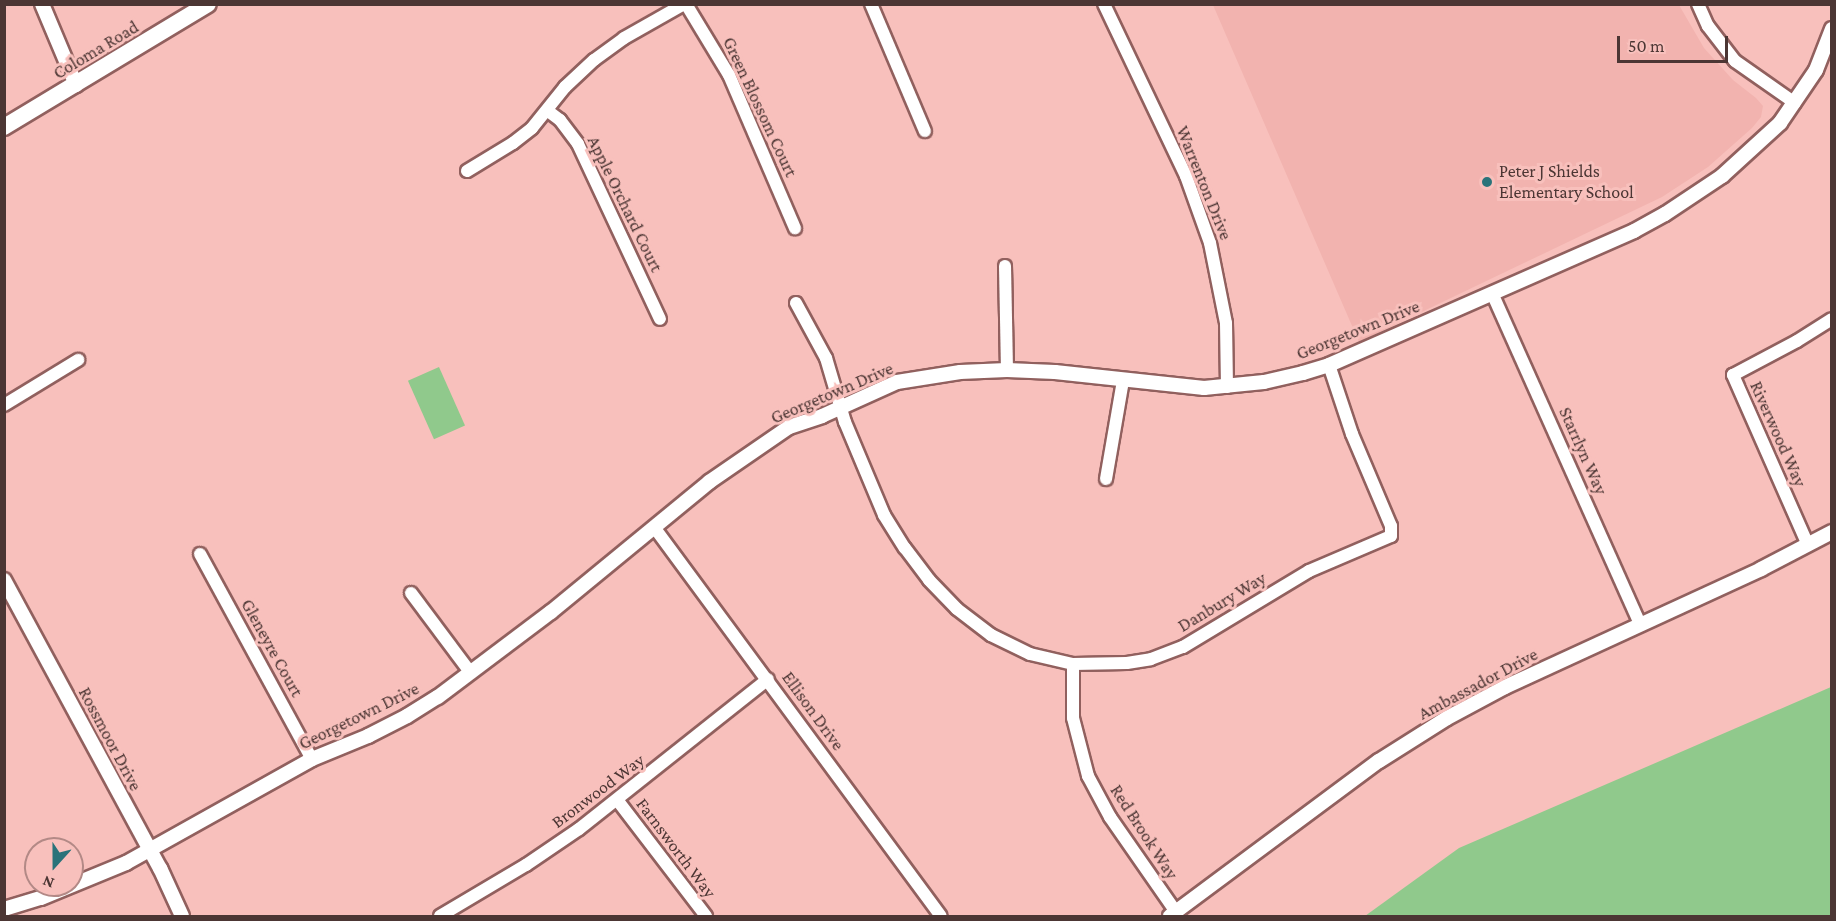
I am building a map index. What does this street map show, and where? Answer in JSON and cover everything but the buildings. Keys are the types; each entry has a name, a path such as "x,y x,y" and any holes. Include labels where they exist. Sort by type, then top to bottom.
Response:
{"main road":[{"name":"Coloma Road","path":"4,127 208,4"}],"street":[{"path":"42,4 76,85"},
{"path":"468,171 513,143 548,111 565,87 594,60 624,38 685,4"},
{"name":"Green Blossom Court","path":"685,4 729,75 795,228"},
{"path":"871,4 925,131"},
{"name":"Warrenton Drive","path":"1104,4 1186,176 1210,243 1226,323 1227,387"},
{"path":"1698,4 1708,26 1735,61 1795,103"},
{"name":"Georgetown Drive","path":"4,909 46,896 126,863 312,759 407,716 551,612 717,476 789,427 897,382 960,372 1007,369 1204,388 1274,380 1329,365 1665,214 1713,183 1749,154 1795,103 1816,70 1832,29"},
{"name":"Apple Orchard Court","path":"548,111 560,120 578,144 660,319"},
{"path":"1005,266 1007,369"},
{"name":"Starrlyn Way","path":"1492,293 1640,624"},
{"name":"Danbury Way","path":"796,303 826,357 841,407 868,479 905,548 929,580 957,609 991,635 1030,654 1073,664 1127,663 1183,647 1309,572 1391,536 1391,526 1352,434 1329,365"},
{"name":"Riverwood Way","path":"1808,545 1733,375 1797,341 1832,319"},
{"path":"4,405 78,360"},
{"path":"1107,479 1123,381"},
{"name":"Ellison Drive","path":"654,527 941,916"},
{"name":"Ambassador Drive","path":"1173,914 1351,781 1419,735 1505,687 1832,532"},
{"name":"Gleneyre Court","path":"200,554 312,759"},
{"name":"Rossmoor Drive","path":"4,580 182,916"},
{"path":"411,593 470,672"},
{"name":"Red Brook Way","path":"1073,664 1073,718 1088,776 1110,818 1173,914"},
{"name":"Bronwood Way","path":"440,916 526,865 618,801 768,679"},
{"name":"Farnsworth Way","path":"618,801 706,916"}],"shaded area":[{"name":"Peter J Shields Elementary School","path":"1213,5 1679,5 1704,48 1733,80 1763,106 1761,117 1752,128 1708,167 1662,197 1359,342"}],"green space":[{"path":"439,367 465,425 434,439 408,381"},
{"path":"1831,687 1831,916 1365,916 1459,848"}],"place":[{"name":"Peter J Shields Elementary School","path":"1487,182"}]}
